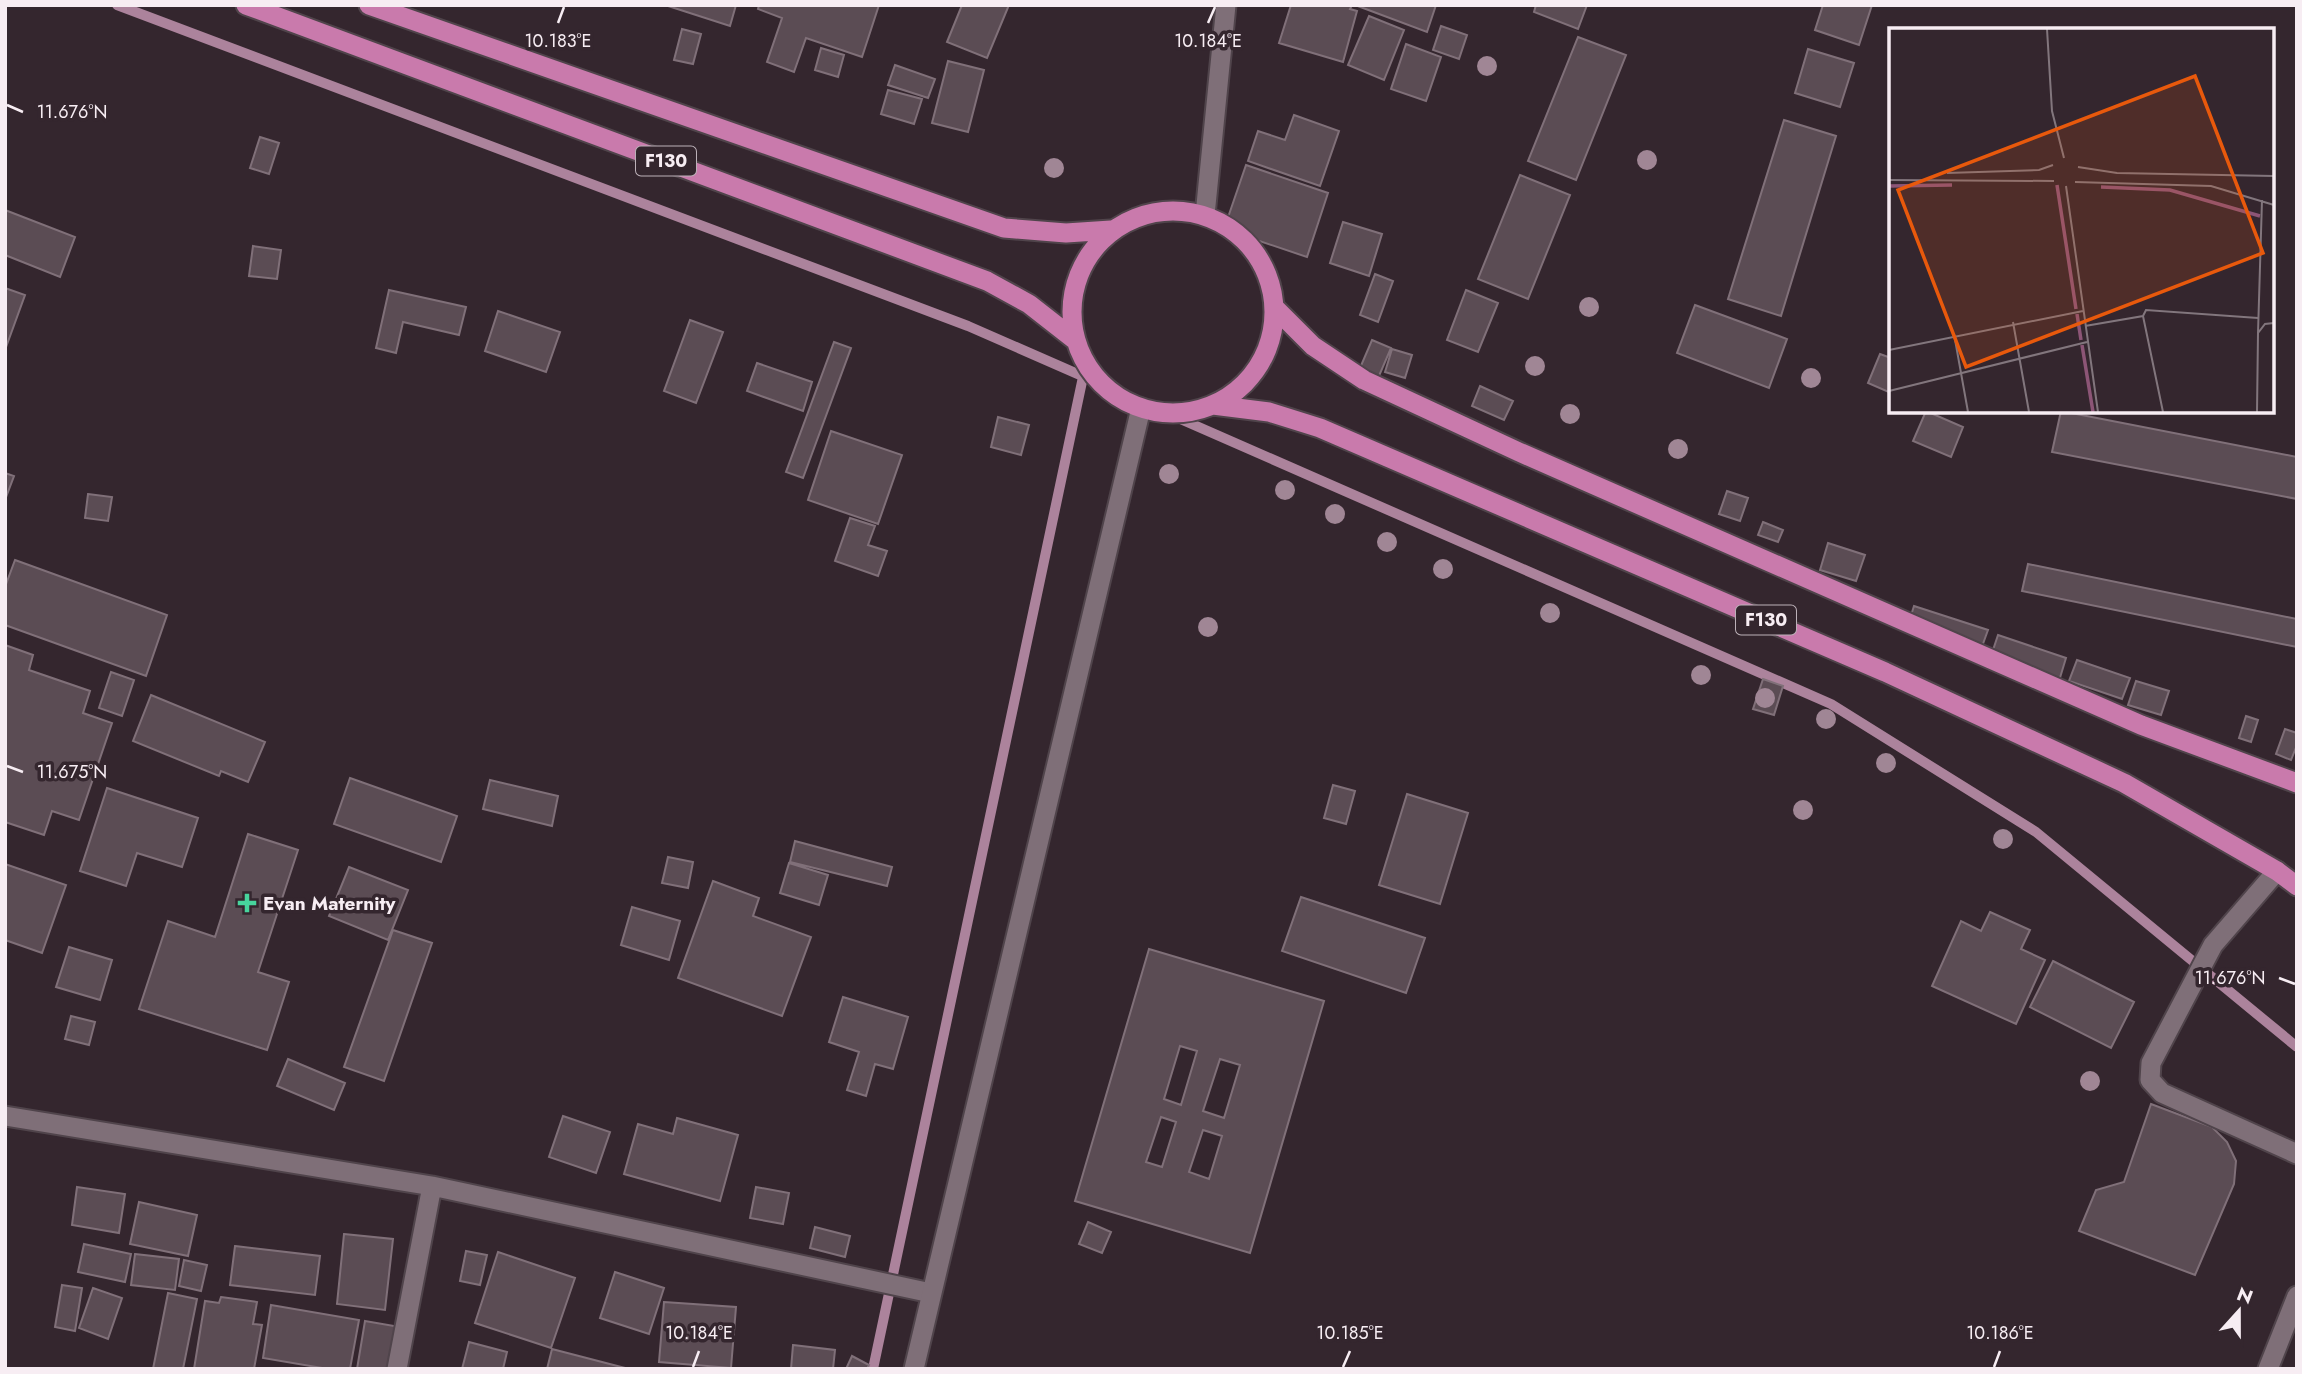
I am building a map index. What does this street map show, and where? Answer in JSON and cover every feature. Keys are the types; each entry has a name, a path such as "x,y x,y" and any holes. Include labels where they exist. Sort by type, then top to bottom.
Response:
{"main road":[{"name":"F130","path":"246,5 986,281 1029,304 1075,340"},
{"name":"F130","path":"369,5 1004,228 1066,233 1111,230"},
{"name":"F130","path":"1181,210 1205,215 1227,226 1246,242 1261,261 1271,284 1275,308 1273,332 1265,355 1252,376 1234,393 1213,405 1189,412 1165,413 1141,408 1119,398 1100,382 1085,362 1075,340 1071,315 1073,291 1081,268 1094,247 1111,230 1133,218 1156,211 1181,210"},
{"path":"1275,308 1313,346 1364,380 1519,452 2141,725 2297,783"},
{"name":"F130","path":"1213,405 1269,412 1320,428 1872,666 2124,783 2277,871 2297,886"}],"street":[{"path":"1205,215 1227,5"},
{"path":"914,1369 1141,408"},
{"path":"2277,871 2213,945 2151,1063 2150,1080 2162,1093 2297,1154"},
{"path":"5,1116 432,1186 931,1293"},
{"path":"397,1369 432,1186"},
{"path":"2268,1369 2297,1296"}],"building":[{"path":"665,5 736,5 730,26"},
{"path":"759,5 879,5 862,57 806,38 794,72 767,62 782,18 758,9"},
{"path":"962,5 1009,5 987,58 947,42"},
{"path":"1291,5 1352,5 1350,9 1357,11 1343,62 1279,43"},
{"path":"1355,5 1436,5 1427,32"},
{"path":"1536,5 1587,5 1578,29 1534,12"},
{"path":"1823,5 1872,5 1859,45 1815,30"},
{"path":"1369,16 1404,30 1384,80 1348,65"},
{"path":"1441,26 1467,35 1459,59 1433,50"},
{"path":"682,29 701,34 693,64 674,60"},
{"path":"1578,37 1626,55 1576,180 1528,161"},
{"path":"1406,44 1441,57 1426,101 1391,89"},
{"path":"821,48 844,55 838,77 815,70"},
{"path":"1808,49 1854,63 1840,107 1795,93"},
{"path":"948,61 984,70 968,132 932,123"},
{"path":"895,65 935,79 928,98 888,85"},
{"path":"888,90 922,99 914,124 881,114"},
{"path":"1294,115 1339,131 1320,186 1248,161 1258,131 1285,140"},
{"path":"1784,120 1836,136 1781,316 1728,299"},
{"path":"260,137 279,143 269,174 250,168"},
{"path":"1246,165 1328,193 1307,257 1224,229"},
{"path":"1520,175 1570,195 1528,299 1478,279"},
{"path":"5,210 75,237 60,277 5,255"},
{"path":"1343,222 1382,234 1369,276 1330,263"},
{"path":"253,246 281,250 277,279 249,276"},
{"path":"1375,274 1393,281 1378,322 1360,315"},
{"path":"5,288 25,295 5,350"},
{"path":"389,290 466,307 459,335 403,322 396,353 376,348"},
{"path":"1466,290 1498,303 1478,352 1447,340"},
{"path":"1695,305 1787,339 1769,388 1677,353"},
{"path":"498,311 560,332 546,372 485,351"},
{"path":"690,320 723,332 696,403 664,391"},
{"path":"1372,340 1391,348 1379,376 1360,368"},
{"path":"834,342 851,348 803,478 786,472"},
{"path":"1392,349 1412,355 1405,378 1385,372"},
{"path":"1880,354 1889,357 1889,392 1868,383"},
{"path":"757,363 812,382 803,411 747,391"},
{"path":"1480,386 1513,401 1504,420 1472,406"},
{"path":"1925,413 1963,427 1951,457 1913,441"},
{"path":"2061,413 2071,413 2297,457 2297,499 2052,452"},
{"path":"998,417 1029,425 1021,455 991,447"},
{"path":"831,431 902,455 878,524 808,500"},
{"path":"5,473 14,476 5,500"},
{"path":"1727,491 1748,498 1740,521 1719,514"},
{"path":"88,494 112,497 108,521 85,518"},
{"path":"850,518 875,526 868,545 887,551 878,576 835,561"},
{"path":"1763,522 1783,530 1778,542 1758,535"},
{"path":"1828,543 1865,555 1856,581 1820,570"},
{"path":"15,560 167,615 146,676 5,625 5,587"},
{"path":"2028,564 2297,619 2297,647 2022,591"},
{"path":"1914,606 1988,630 1980,652 1907,628"},
{"path":"1998,635 2066,658 2059,681 1990,659"},
{"path":"5,645 33,655 29,670 90,691 83,713 112,723 79,820 52,811 44,835 5,822"},
{"path":"2077,660 2130,678 2122,699 2069,681"},
{"path":"111,672 134,680 122,716 99,708"},
{"path":"1763,679 1783,686 1774,715 1753,709"},
{"path":"2136,681 2169,691 2161,715 2128,705"},
{"path":"151,695 265,742 248,782 221,771 219,776 133,741"},
{"path":"2246,716 2258,720 2251,742 2239,738"},
{"path":"2285,729 2297,733 2297,745 2291,760 2276,754"},
{"path":"350,778 457,816 441,862 334,824"},
{"path":"490,780 558,796 552,826 483,809"},
{"path":"1333,785 1355,791 1346,824 1324,818"},
{"path":"107,788 198,818 182,867 137,853 126,886 80,871"},
{"path":"1407,794 1468,813 1440,904 1379,885"},
{"path":"248,834 298,850 258,972 289,982 267,1050 139,1009 168,921 215,937"},
{"path":"795,841 892,867 887,886 790,862"},
{"path":"668,857 693,862 688,888 662,883"},
{"path":"789,863 828,875 819,905 780,893"},
{"path":"5,864 66,885 42,953 5,940"},
{"path":"349,867 408,890 388,940 329,916"},
{"path":"713,881 759,898 753,916 811,937 782,1016 678,978"},
{"path":"1301,897 1425,938 1406,993 1282,951"},
{"path":"632,907 680,921 669,960 621,945"},
{"path":"1990,912 2030,930 2021,949 2045,960 2016,1024 1932,986 1961,921 1981,931"},
{"path":"393,930 432,943 384,1081 344,1067"},
{"path":"69,947 112,960 100,1000 56,987"},
{"path":"1149,949 1324,1001 1250,1253 1075,1201","holes":["1180,1046 1197,1051 1181,1105 1164,1099","1220,1059 1240,1065 1224,1118 1203,1111","1161,1117 1176,1122 1162,1167 1146,1162","1203,1130 1222,1136 1209,1179 1189,1172"]},
{"path":"2053,961 2134,1002 2111,1048 2030,1007"},
{"path":"843,997 908,1017 893,1069 875,1064 866,1096 847,1090 859,1052 829,1042"},
{"path":"71,1016 95,1022 89,1045 65,1039"},
{"path":"288,1059 345,1083 334,1110 277,1086"},
{"path":"2151,1104 2212,1127 2227,1142 2236,1161 2234,1184 2195,1275 2079,1231 2096,1190 2124,1182"},
{"path":"563,1116 610,1132 596,1173 549,1157"},
{"path":"677,1118 738,1135 720,1201 624,1174 638,1124 673,1134"},
{"path":"77,1187 125,1194 119,1233 72,1225"},
{"path":"756,1187 789,1193 783,1224 750,1218"},
{"path":"139,1202 197,1215 188,1256 130,1244"},
{"path":"1088,1222 1111,1232 1102,1253 1079,1244"},
{"path":"815,1227 850,1236 845,1257 810,1248"},
{"path":"344,1234 393,1239 385,1310 337,1304"},
{"path":"84,1244 131,1254 125,1282 78,1272"},
{"path":"235,1246 320,1256 315,1295 230,1285"},
{"path":"466,1251 487,1255 480,1285 460,1281"},
{"path":"498,1252 575,1278 551,1348 475,1323"},
{"path":"135,1254 179,1259 175,1290 131,1285"},
{"path":"184,1260 207,1265 201,1291 179,1286"},
{"path":"615,1272 664,1288 649,1334 600,1318"},
{"path":"62,1285 82,1288 75,1331 55,1327"},
{"path":"93,1288 122,1298 108,1339 79,1328"},
{"path":"168,1293 197,1299 183,1369 153,1369"},
{"path":"221,1297 257,1302 253,1324 262,1325 254,1369 194,1369 205,1301 219,1303"},
{"path":"664,1302 736,1307 731,1368 659,1362"},
{"path":"271,1305 359,1320 350,1369 328,1369 263,1358"},
{"path":"365,1321 400,1327 393,1369 357,1369"},
{"path":"469,1342 507,1352 503,1369 462,1369"},
{"path":"793,1345 835,1350 833,1369 791,1369"},
{"path":"552,1349 629,1369 547,1369"},
{"path":"852,1356 869,1365 867,1369 846,1369"}],"waterway":[{"path":"117,5 968,326 1831,704 2036,832 2297,1047"},
{"path":"873,1369 1083,377"}],"place":[{"name":"Evan Maternity","path":"247,903"}]}
